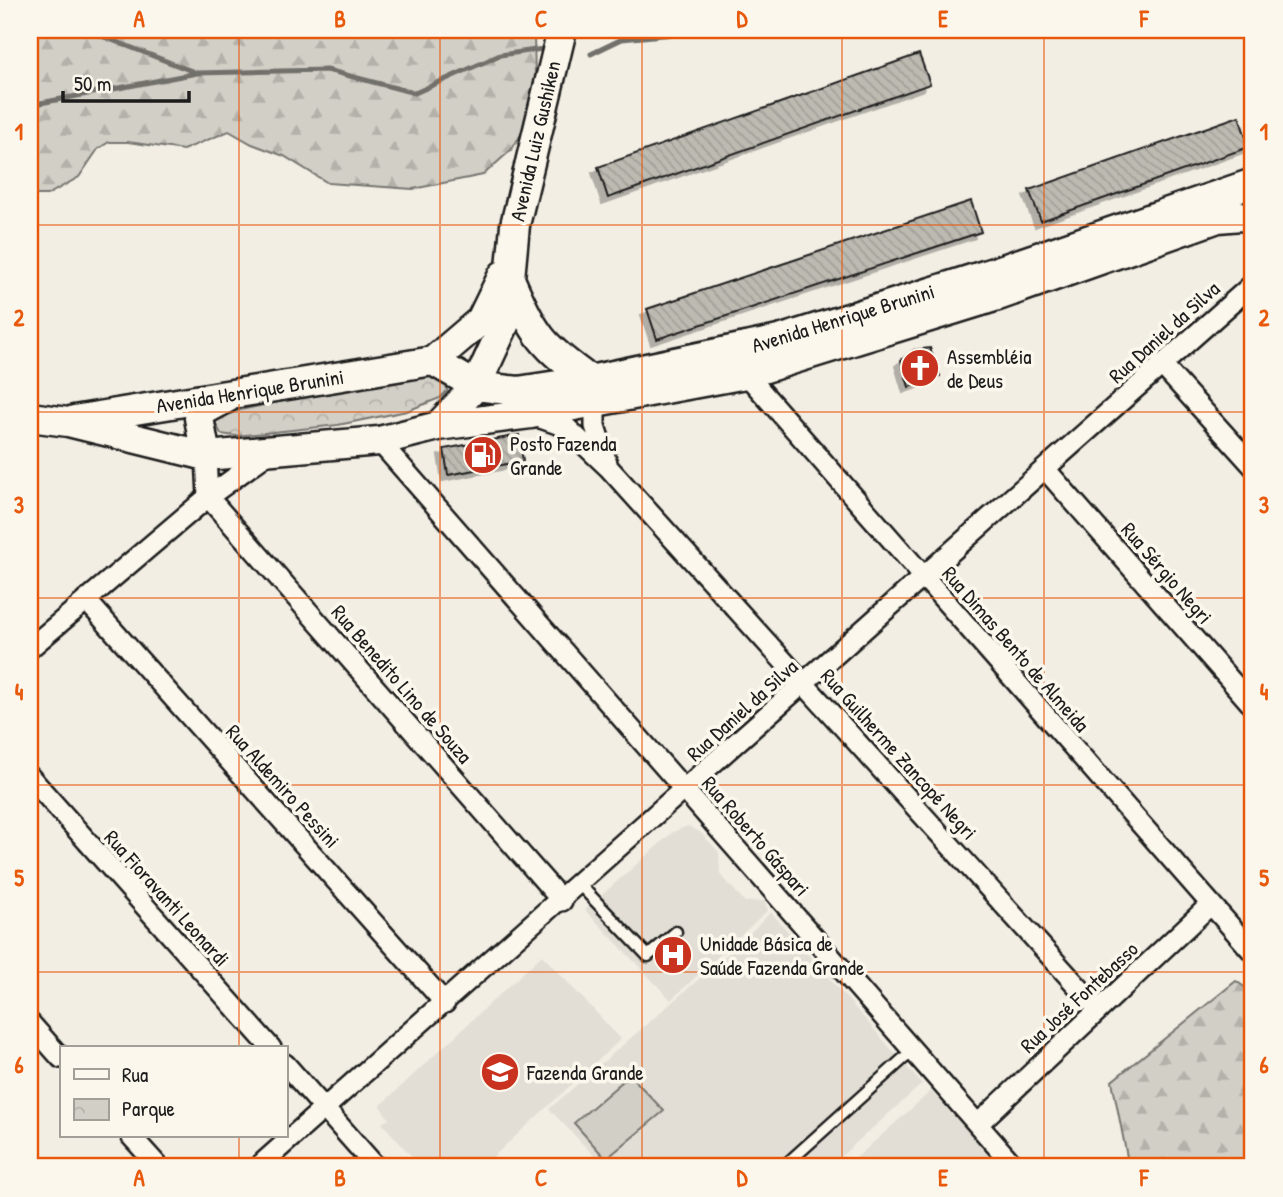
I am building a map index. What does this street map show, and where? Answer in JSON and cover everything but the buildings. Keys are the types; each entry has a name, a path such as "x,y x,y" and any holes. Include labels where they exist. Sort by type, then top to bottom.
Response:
{"main road":[{"name":"Avenida Luiz Gushiken","path":"475,386 506,321 515,225 562,30"},
{"name":"Avenida Henrique Brunini","path":"42,421 206,456 379,441 438,426 531,414 592,391 779,340 997,271 1253,183"},
{"name":"Avenida Henrique Brunini","path":"475,386 517,391 592,391 747,374 998,296 1218,218 1241,216 1253,219"},
{"name":"Avenida Luiz Gushiken","path":"433,361 481,320 511,265"},
{"path":"511,265 533,330 592,391"},
{"path":"433,361 475,386 438,426"},
{"name":"Avenida Henrique Brunini","path":"42,421 433,361"},
{"path":"206,456 198,423 201,414 211,405 239,392"}],"street":[{"name":"Rua Daniel da Silva","path":"258,1167 562,901 1253,284"},
{"path":"1161,364 1253,466"},
{"name":"Rua Dimas Bento de Almeida","path":"747,374 1253,952"},
{"name":"Rua Guilherme Zancopé Negri","path":"592,391 594,426 608,467"},
{"name":"Rua Guilherme Zancopé Negri","path":"531,414 566,427 608,467 1099,1010"},
{"name":"Rua Roberto Gáspari","path":"379,441 1015,1167"},
{"path":"30,649 208,497 271,452"},
{"path":"206,456 208,497"},
{"name":"Rua Sérgio Negri","path":"1046,470 1253,706"},
{"name":"Rua Benedito Lino de Souza","path":"208,497 562,901"},
{"name":"Rua Aldemiro Pessini","path":"86,600 445,1003"},
{"name":"Rua Fioravanti Leonardi","path":"30,777 269,1046"},
{"name":"Rua José Fontebasso","path":"978,1124 1211,904"},
{"path":"30,1023 60,1057"},
{"path":"287,1066 376,1167"},
{"path":"133,1138 159,1167"}],"lane":[{"path":"580,884 649,956 676,932"},
{"path":"783,1167 913,1050"}],"shaded area":[{"name":"Unidade Básica de Saúde Fazenda Grande","path":"688,826 700,832 719,852 720,874 745,902 764,901 768,910 671,1000 585,910 673,832"},
{"path":"771,912 922,1084 829,1167 605,1167 549,1109 738,945"},
{"name":"Fazenda Grande","path":"542,955 621,1039 482,1167 421,1167 382,1123 389,1119 380,1106"},
{"path":"931,1091 1001,1167 846,1167"}],"green space":[{"path":"30,30 530,30 534,35 535,78 524,130 511,150 483,175 413,189 328,183 284,156 252,144 229,131 183,150 109,142 98,149 79,177 47,195 30,195"},
{"path":"426,371 448,383 447,391 440,398 407,411 338,425 236,436 221,434 212,416"},
{"path":"1236,981 1253,993 1253,1167 1129,1167 1112,1081"},
{"path":"630,1075 664,1111 606,1159 574,1123"}],"waterway":[{"path":"86,30 197,73"},
{"path":"591,54 622,39 715,30"},
{"path":"30,105 197,73 327,70 415,93 500,55 543,49"}],"place":[{"name":"Assembléia de Deus","path":"920,368"},
{"name":"Posto Fazenda Grande","path":"483,455"},
{"name":"Unidade Básica de Saúde Fazenda Grande","path":"673,955"},
{"name":"Fazenda Grande","path":"500,1072"}]}
